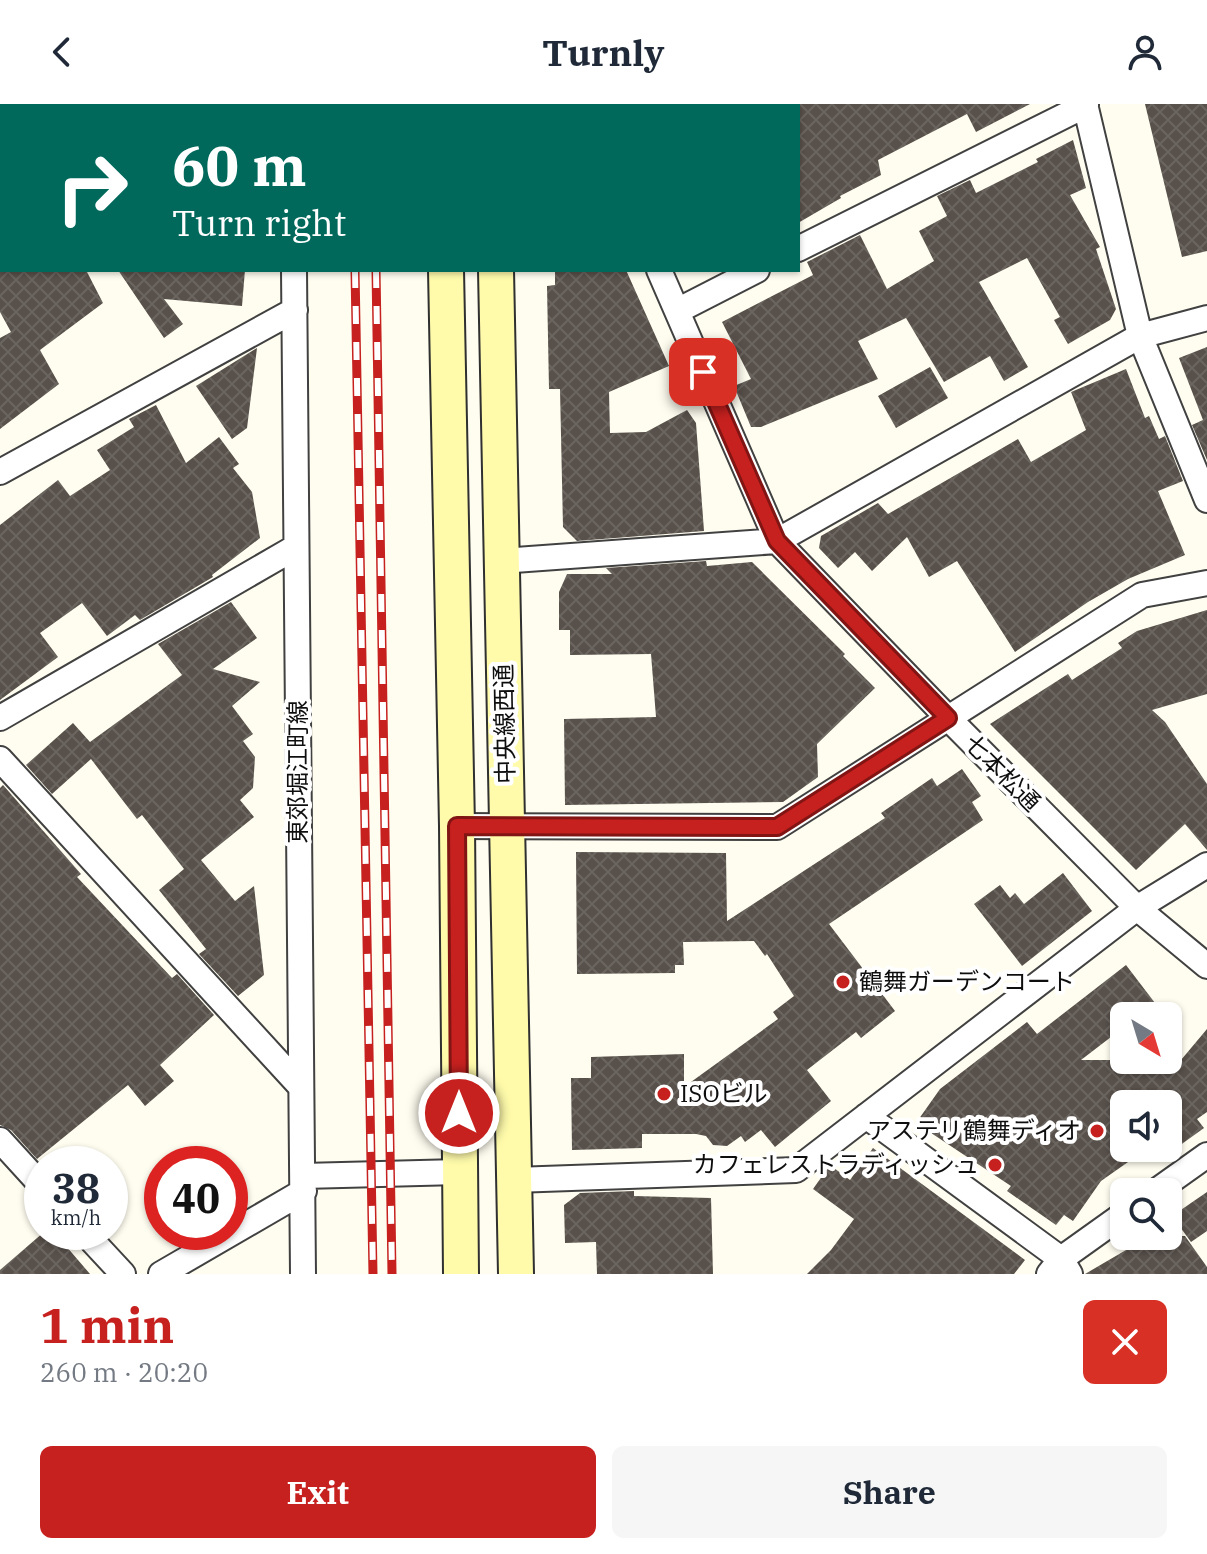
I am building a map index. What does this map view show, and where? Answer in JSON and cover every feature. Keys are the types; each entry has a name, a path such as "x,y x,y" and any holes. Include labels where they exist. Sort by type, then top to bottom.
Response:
{"street":[{"path":"800,248 1086,104 1140,336 1207,500"},
{"name":"東郊堀江町線","path":"294,272 303,1274"},
{"name":"中央線西通","path":"446,272 457,826 461,1274"},
{"name":"中央線西通","path":"496,272 516,1274"},
{"name":"七本松通","path":"660,272 777,541 1137,908 1207,966"},
{"path":"677,311 753,272"},
{"path":"0,472 295,310"},
{"path":"502,561 777,541 1140,336 1207,318"},
{"path":"0,718 296,547"},
{"path":"457,826 777,827 1142,595 1207,583"},
{"path":"0,759 301,1087"},
{"path":"514,1180 796,1170 1137,908 1207,865"},
{"path":"866,1116 1060,1269 1110,1226"},
{"path":"0,1140 24,1166"},
{"path":"1175,1178 1207,1155"},
{"path":"161,1274 303,1184 459,1172"},
{"path":"101,1250 123,1274"}],"building":[{"path":"800,104 1030,104 976,132 967,114 878,160 881,175 800,222"},
{"path":"1145,104 1207,104 1207,251 1182,257"},
{"path":"1073,140 1086,188 1070,195 1100,247 1096,249 1116,309 1110,320 1068,344 1054,320 1060,317 1027,258 979,282 1028,367 1004,381 990,356 944,382 906,318 858,341 878,379 761,427 751,427 734,386 751,379 722,322 813,275 807,262 860,235 887,289 934,261 919,231 947,216 937,196 970,180 976,193 1038,162 1036,159"},
{"path":"0,272 87,272 103,303 40,350 59,384 0,429 0,338 11,332 0,312"},
{"path":"119,272 245,272 242,306 164,299 183,324 164,338"},
{"path":"555,272 627,272 669,366 609,392 610,433 646,432 687,410 696,423 704,531 577,541 563,527 560,389 549,389 547,286 555,285"},
{"path":"1207,347 1207,460 1192,425 1203,420 1179,358"},
{"path":"257,348 247,428 232,439 196,386"},
{"path":"930,367 948,398 896,428 878,396"},
{"path":"1126,369 1145,418 1149,416 1159,439 1165,436 1183,481 1158,491 1185,555 1128,579 1015,652 957,561 929,577 907,537 872,571 855,552 838,568 819,548 821,536 878,503 888,514 1018,439 1031,462 1086,430 1071,392"},
{"path":"156,405 186,463 219,437 239,464 233,468 252,492 260,538 213,577 140,620 135,615 107,636 82,603 40,633 58,657 0,700 0,525 58,480 70,496 110,470 97,450 134,427 129,419"},
{"path":"706,561 707,566 752,562 875,688 817,744 818,777 783,802 565,805 564,719 656,717 651,654 570,655 570,630 559,630 559,592 567,574 612,574 606,568"},
{"path":"231,602 257,638 213,669 260,682 232,706 253,734 243,741 255,757 253,788 240,800 254,817 201,860 235,901 254,886 264,975 238,996 199,954 206,949 159,890 184,869 142,815 137,819 91,759 52,794 26,765 73,723 90,742 182,675 158,644"},
{"path":"1207,610 1207,694 1152,710 1165,722 1207,784 1207,850 1185,824 1136,870 990,724 1068,674 1072,680 1122,648 1118,643 1137,631"},
{"path":"962,769 981,796 972,802 983,820 829,924 895,1011 861,1038 856,1032 807,1070 831,1101 775,1147 761,1130 745,1142 741,1136 727,1146 713,1145 706,1136 696,1134 642,1134 642,1148 572,1150 571,1078 591,1078 591,1057 684,1054 684,1087 778,1019 773,1012 794,996 767,954 765,956 754,941 683,942 684,965 675,965 675,973 577,974 576,852 726,853 727,921 885,818 881,813 932,778 937,786"},
{"path":"3,785 81,874 77,877 172,978 177,974 214,1015 160,1065 174,1081 145,1106 128,1085 53,1146 25,1146 11,1130 0,1125 0,788"},
{"path":"1063,873 1092,911 1022,966 974,904 1000,885 1010,898 1015,893 1024,904"},
{"path":"1126,965 1154,1002 1110,1002 1110,1038 1081,1060 1110,1060 1110,1074 1182,1074 1182,1059 1207,1029 1207,1112 1197,1119 1204,1128 1182,1144 1182,1090 1110,1090 1110,1162 1128,1162 1101,1181 1073,1221 1064,1215 1056,1225 1007,1191 1011,1186 916,1123 940,1089 1027,1022 1037,1034"},
{"path":"873,1148 1025,1260 1014,1274 807,1274 831,1250 854,1219 813,1189 830,1165 850,1180"},
{"path":"634,1191 634,1196 711,1198 713,1274 597,1274 596,1242 565,1243 564,1205 580,1193"},
{"path":"1207,1192 1207,1231 1191,1242 1182,1230 1182,1209"},
{"path":"1182,1236 1207,1267 1207,1274 1085,1274 1126,1250 1182,1250"},
{"path":"24,1249 69,1250 90,1274 0,1274 0,1270"}],"railway":[{"path":"355,272 373,1274"},
{"path":"376,272 392,1274"}],"place":[{"name":"鶴舞ガーデンコート","path":"843,982"},
{"name":"ISOビル","path":"664,1094"},
{"name":"アステリ鶴舞ディオ","path":"1097,1131"},
{"name":"カフェレストラディッシュ","path":"995,1165"}],"route":[{"path":"459,1113 457,826 777,827 948,718 777,541 703,372"}]}
